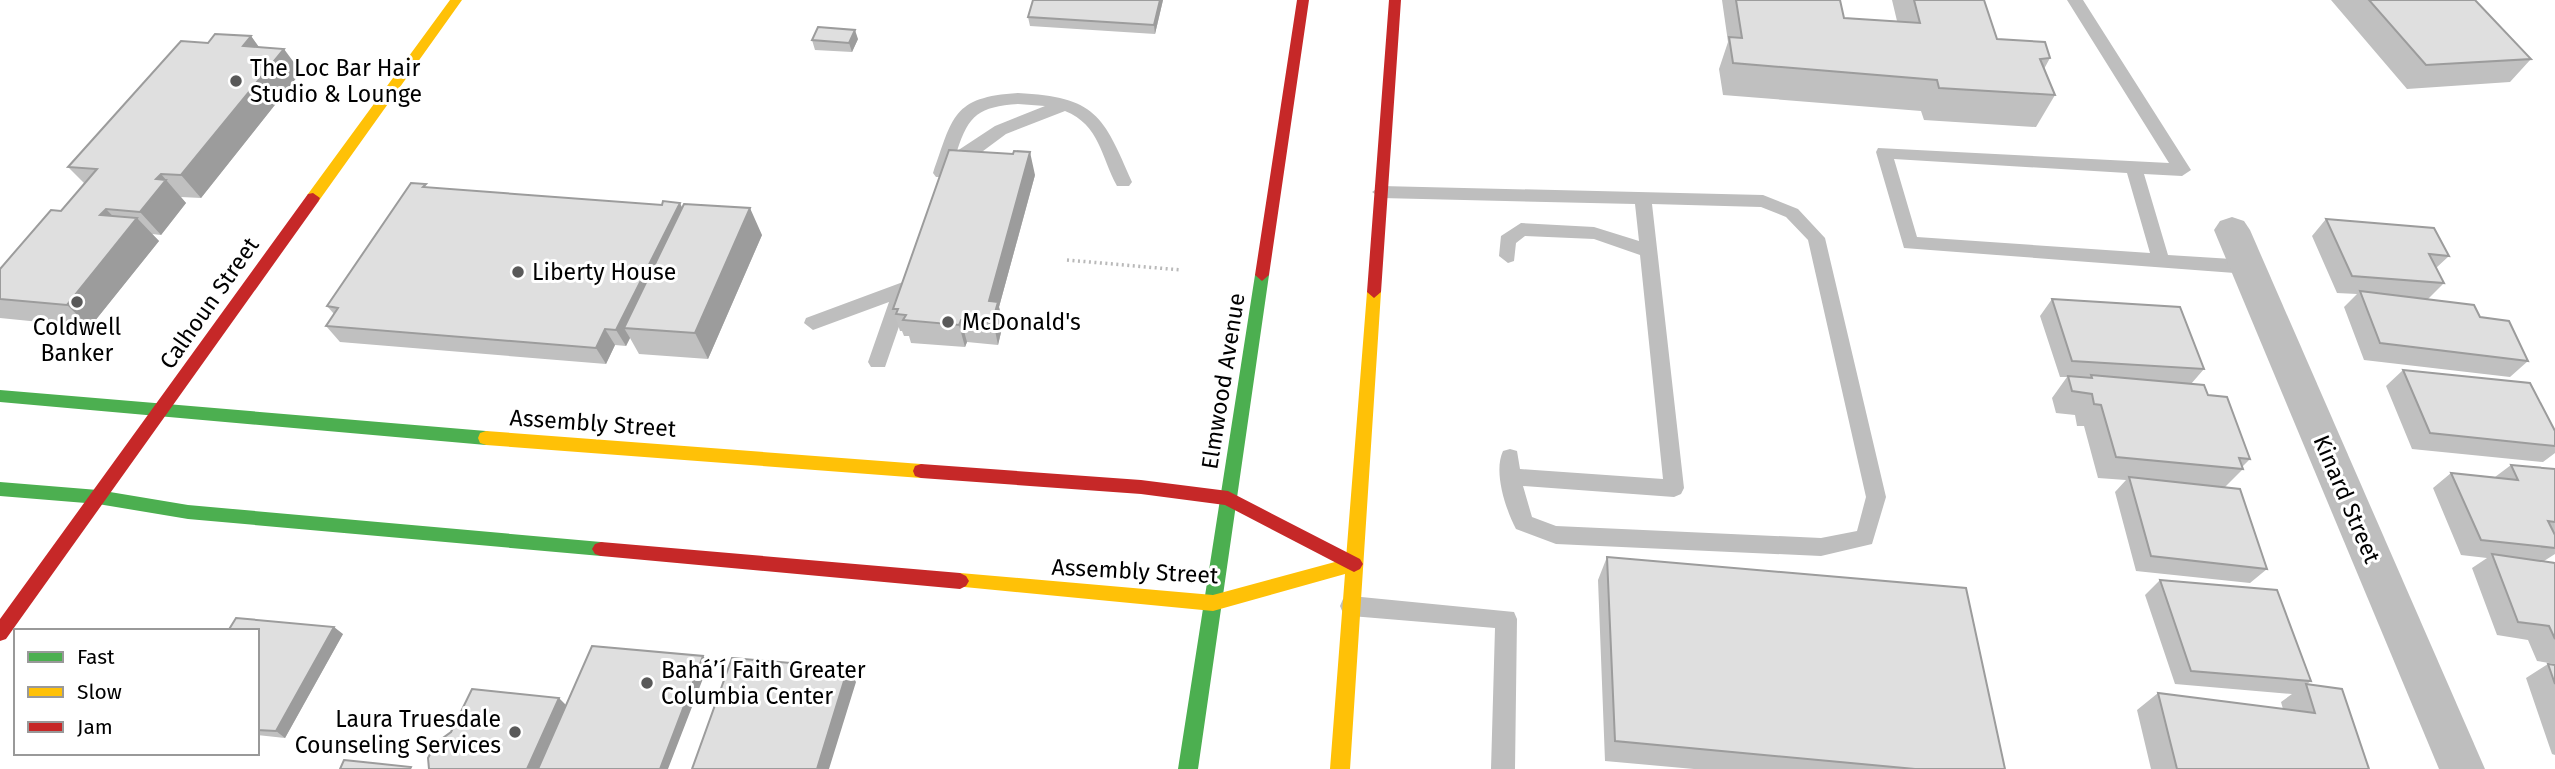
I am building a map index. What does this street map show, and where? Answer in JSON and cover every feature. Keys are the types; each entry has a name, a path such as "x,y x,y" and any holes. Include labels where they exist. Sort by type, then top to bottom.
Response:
{"main road":[{"name":"Calhoun Street","path":"0,633 456,0"},
{"name":"Elmwood Avenue","path":"1188,769 1303,0"},
{"path":"1340,769 1395,0"},
{"name":"Assembly Street","path":"0,396 578,446 1128,486 1228,498 1354,564"},
{"name":"Assembly Street","path":"0,488 98,497 188,512 1213,603 1354,564"}],"street":[{"name":"Kinard Street","path":"2232,230 2462,769"}],"lane":[{"path":"2075,0 2182,170 1884,152 1910,243 2248,267"},
{"path":"1069,107 1037,112 987,139 956,161 939,183 957,129 968,111 991,102 1023,98 1069,107 1082,111 1099,126 1123,181"},
{"path":"2134,167 2161,261"},
{"path":"1381,192 1458,196 1643,197 1763,201 1792,213 1816,238 1876,497 1865,538 1821,547 1556,535 1522,523 1510,467 1674,488 1643,197"},
{"path":"1508,256 1507,241 1521,229 1554,228 1594,233 1650,251"},
{"path":"813,323 905,283 878,362"},
{"path":"1351,606 1506,619 1503,769"}],"path":[{"path":"1067,260 1181,270"}],"building":[{"path":"1033,0 1160,0 1154,25 1028,17"},
{"path":"1736,0 1840,0 1844,18 1920,23 1914,0 1984,0 1997,39 2045,42 2050,58 2040,59 2055,95 1939,88 1937,80 1733,63 1729,37 1742,38"},
{"path":"2369,0 2475,0 2531,59 2426,65"},
{"path":"818,27 855,30 849,43 812,40"},
{"path":"215,34 251,36 243,46 284,49 181,175 161,174 156,179 166,180 140,212 106,209 100,215 137,218 67,305 0,299 0,269 51,210 61,211 97,169 68,167 181,41 208,43"},
{"path":"949,150 1013,154 1014,151 1030,152 989,301 998,302 992,323 961,320 959,325 903,320 906,315 896,314 898,309 893,309"},
{"name":"Liberty House","path":"411,183 426,184 423,187 662,205 663,201 680,203 616,330 605,329 596,348 326,326 338,308 327,306"},
{"path":"684,204 750,208 695,333 624,328"},
{"path":"2326,219 2434,228 2449,256 2429,254 2444,283 2352,276"},
{"path":"2360,291 2474,305 2480,317 2509,321 2528,361 2380,343"},
{"path":"2052,299 2180,307 2204,369 2072,361"},
{"path":"2403,370 2530,383 2555,431 2555,446 2430,433"},
{"path":"2091,375 2204,385 2208,395 2227,397 2250,459 2239,458 2243,469 2116,457 2101,405 2094,404 2092,394 2072,391 2068,376 2092,378"},
{"path":"2511,465 2555,469 2555,522 2548,521 2555,535 2555,548 2481,540 2451,473 2518,480"},
{"path":"2129,477 2240,489 2267,569 2151,556"},
{"path":"2492,554 2555,563 2555,639 2549,626 2518,622"},
{"path":"1607,557 1966,588 2005,769 1915,769 1615,741"},
{"path":"2160,580 2277,590 2311,681 2191,671"},
{"path":"236,618 334,627 276,731 259,730 259,629 229,629"},
{"path":"592,646 703,656 660,769 538,769"},
{"path":"732,658 848,668 817,769 692,769"},
{"path":"2548,664 2555,665 2555,684"},
{"path":"2306,684 2342,689 2369,769 2177,769 2158,693 2315,713"},
{"path":"472,689 559,698 527,769 429,769 428,758 436,743 451,732"},
{"path":"344,760 411,767 340,769"}],"traffic: fast":[{"path":"1188,769 1262,275"},
{"path":"0,396 486,438"},
{"path":"0,489 98,497 188,512 601,549"}],"traffic: slow":[{"path":"313,198 456,0"},
{"path":"1340,769 1374,292"},
{"path":"486,438 921,471"},
{"path":"960,581 1213,603 1354,564"}],"traffic: jam":[{"path":"1262,275 1303,0"},
{"path":"1374,292 1395,0"},
{"path":"0,633 313,198"},
{"path":"921,471 1141,487 1228,498 1354,564"},
{"path":"601,549 960,581"}],"place":[{"name":"The Loc Bar Hair Studio & Lounge","path":"236,81"},
{"name":"Liberty House","path":"518,272"},
{"name":"Coldwell Banker","path":"77,302"},
{"name":"McDonald's","path":"948,322"},
{"name":"Bahá’í Faith Greater Columbia Center","path":"647,683"},
{"name":"Laura Truesdale Counseling Services","path":"515,732"}]}
